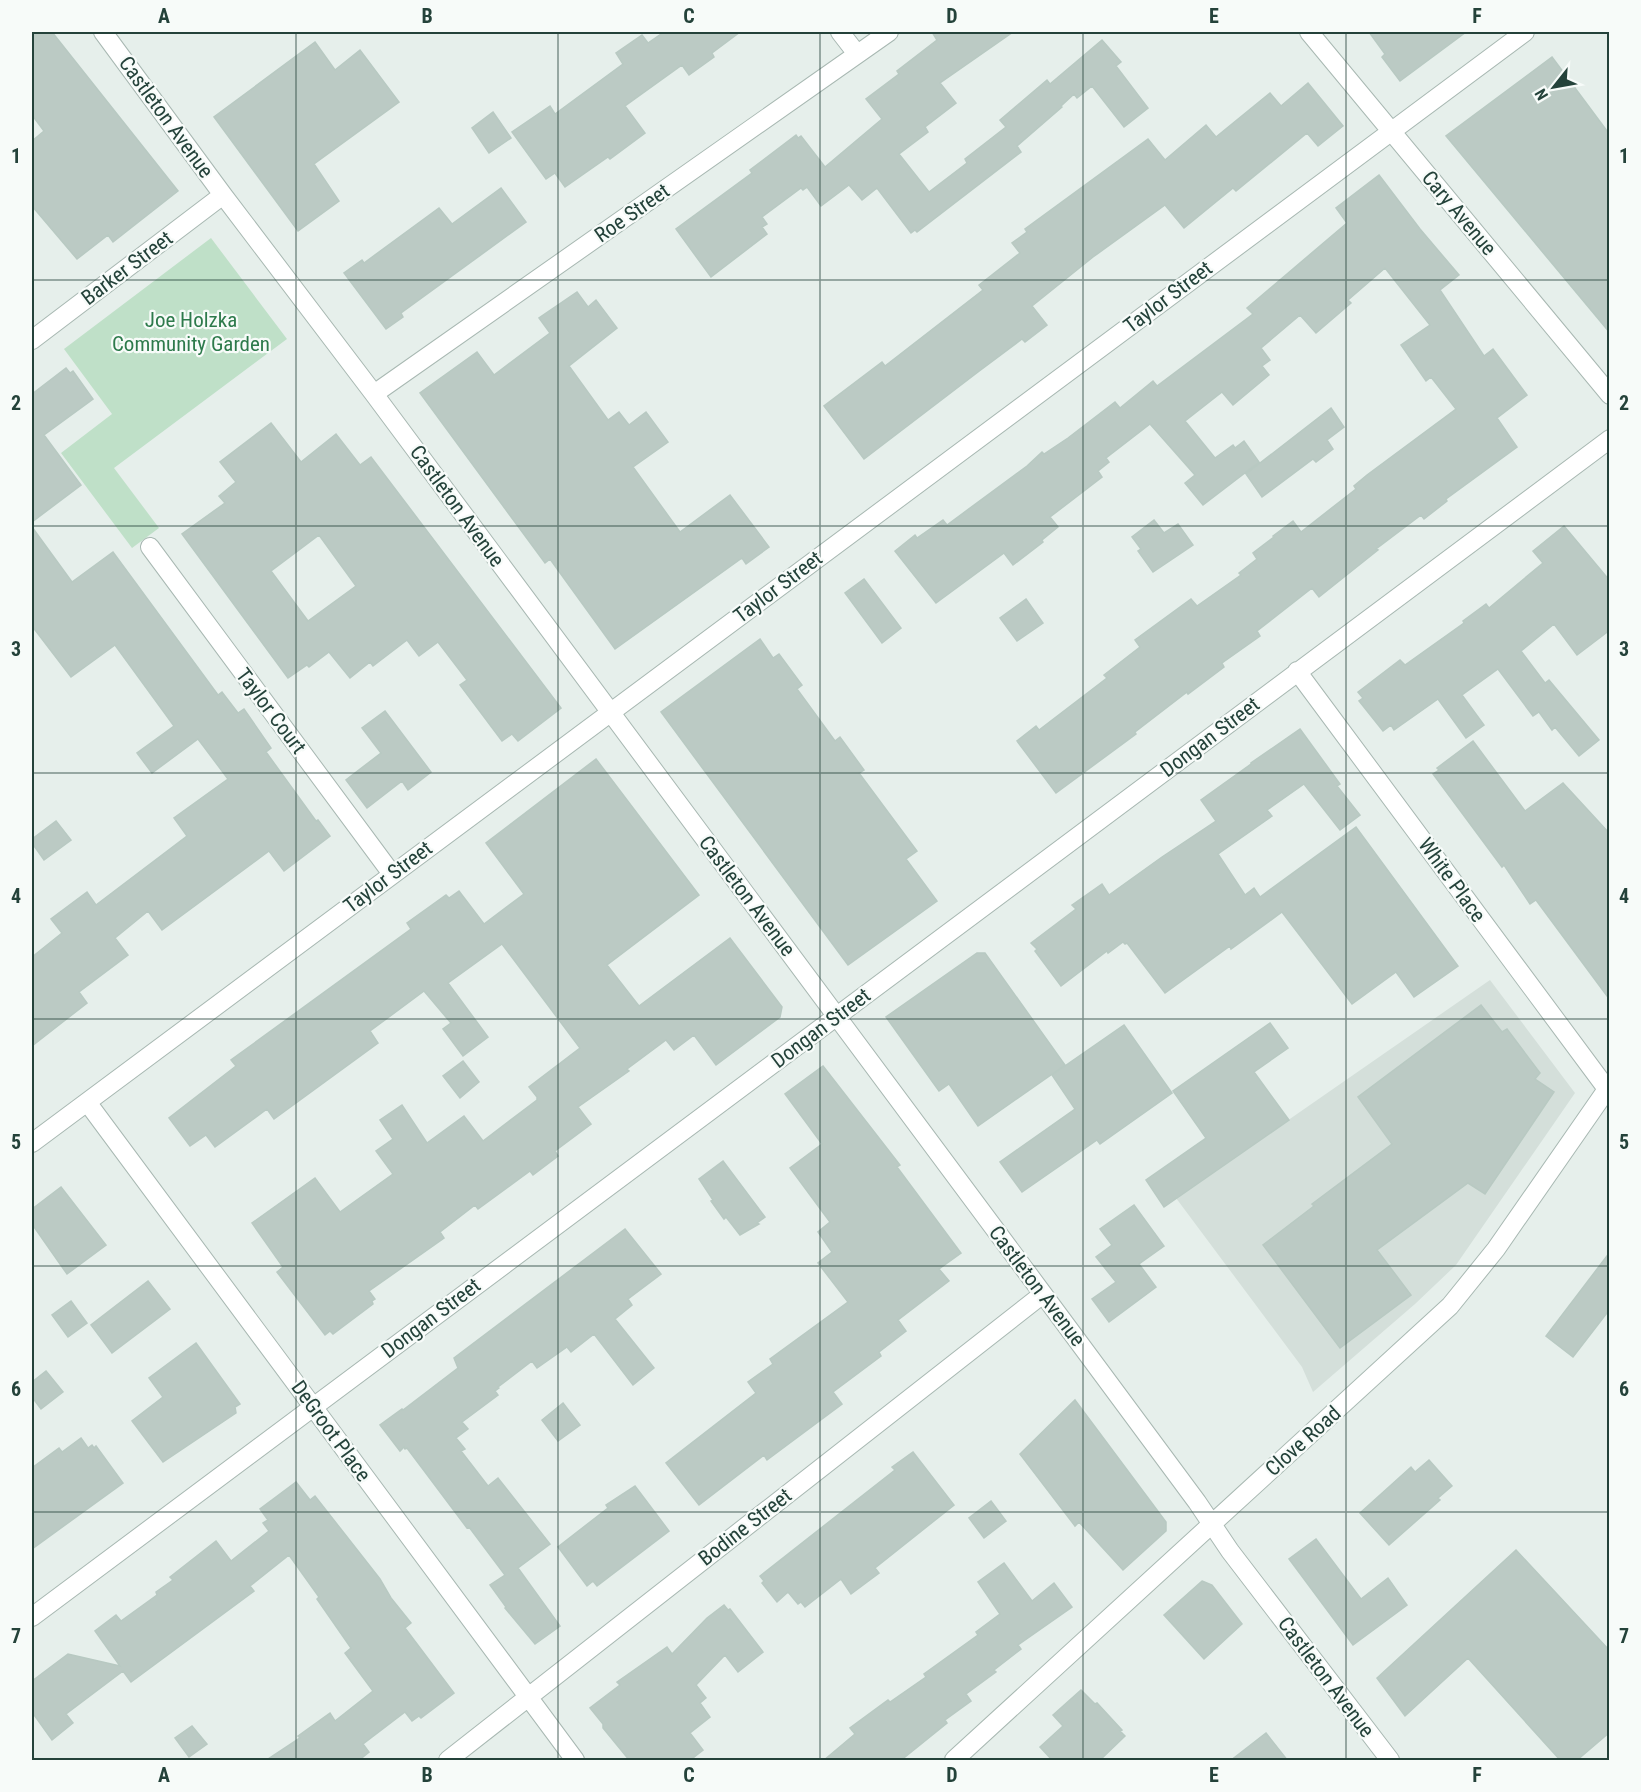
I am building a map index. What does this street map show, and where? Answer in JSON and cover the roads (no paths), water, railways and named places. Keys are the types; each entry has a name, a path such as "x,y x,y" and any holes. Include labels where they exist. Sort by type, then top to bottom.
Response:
{"street":[{"name":"Castleton Avenue","path":"103,32 1043,1293 1230,1551 1390,1761"},
{"path":"840,32 858,54"},
{"name":"Roe Street","path":"374,394 890,32"},
{"name":"Cary Avenue","path":"1309,32 1610,395"},
{"name":"Taylor Street","path":"32,1143 1525,32"},
{"name":"Barker Street","path":"32,340 223,195"},
{"name":"Dongan Street","path":"32,1617 1610,439"},
{"name":"Taylor Court","path":"150,548 392,874"},
{"name":"White Place","path":"1297,671 1608,1087"},
{"name":"Clove Road","path":"954,1761 1436,1320 1467,1288 1501,1243 1608,1087"},
{"name":"DeGroot Place","path":"87,1102 575,1761"},
{"name":"Bodine Street","path":"448,1761 1043,1293"}],"park label":[{"name":"Joe Holzka Community Garden","path":"191,332"}]}
